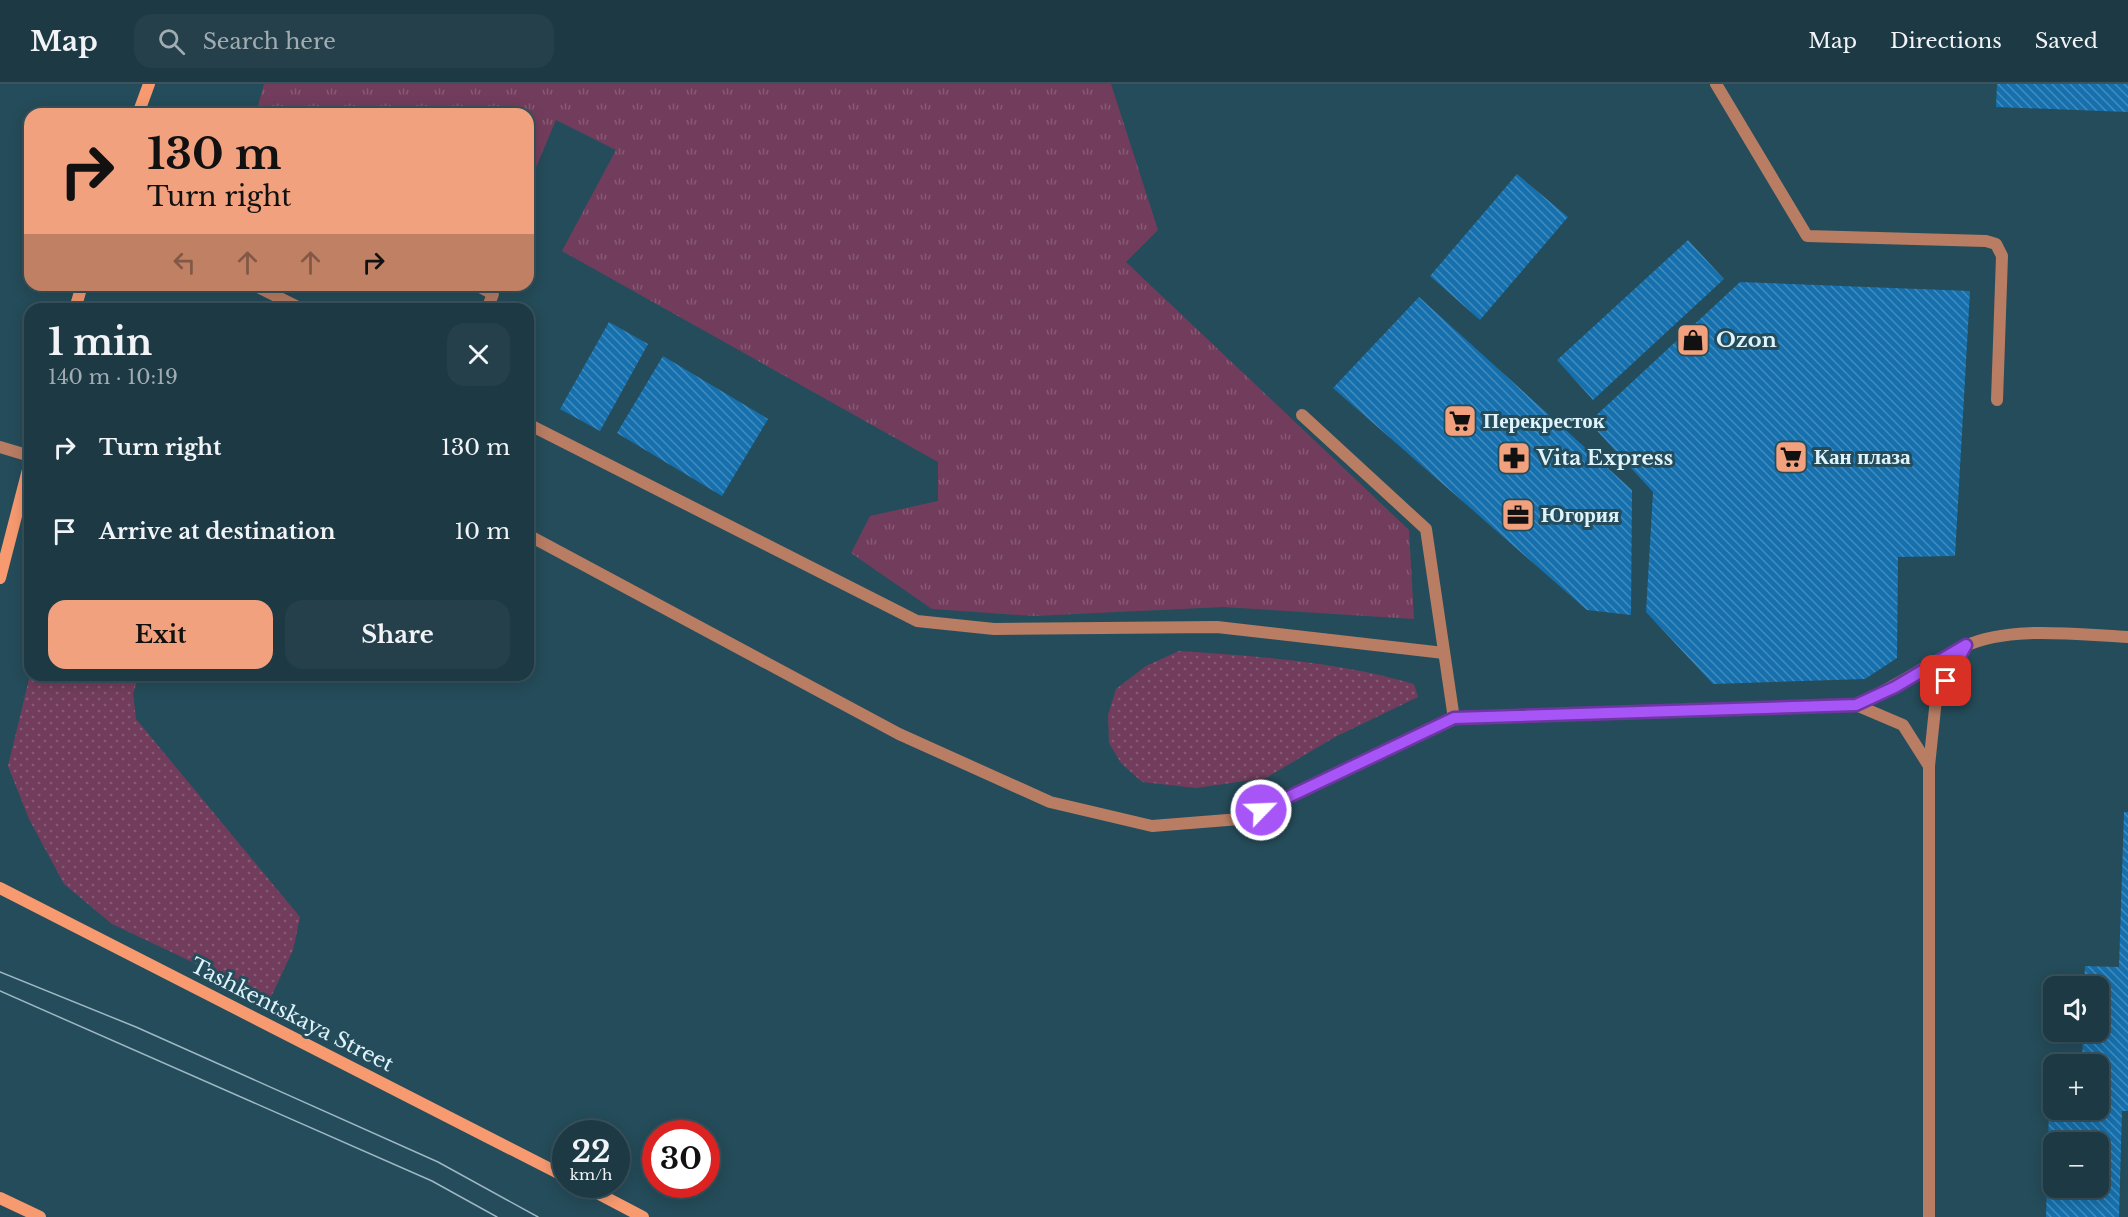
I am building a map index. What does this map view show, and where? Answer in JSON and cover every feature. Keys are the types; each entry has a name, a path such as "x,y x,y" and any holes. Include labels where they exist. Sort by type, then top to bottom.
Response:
{"main road":[{"path":"142,108 149,84"},
{"path":"0,578 24,485"},
{"name":"Tashkentskaya Street","path":"0,888 552,1170"},
{"path":"0,1198 40,1217"},
{"path":"607,1198 643,1217"}],"street":[{"path":"1716,84 1807,236 1986,241 1996,244 2002,256 1997,400"},
{"path":"266,291 290,303"},
{"path":"487,291 493,294 489,303"},
{"path":"1302,415 1426,529 1454,718"},
{"path":"534,427 917,621 994,629 1217,627 1444,653"},
{"path":"0,447 24,454"},
{"path":"534,538 909,738 1050,802 1152,826 1240,819 1454,718 1856,705 1895,687 1966,645 2021,632 2128,637"},
{"path":"1929,1217 1929,766 1936,699 1966,645"},
{"path":"1856,705 1903,725 1929,766"}],"green space":[{"path":"264,84 1111,84 1158,230 1126,262 1409,530 1414,619 1223,607 1034,616 932,609 851,553 870,516 938,501 938,462 562,251 616,150 556,120 534,172 534,108 257,108"},
{"path":"1179,651 1268,658 1356,670 1414,684 1418,697 1335,737 1266,778 1196,788 1142,782 1121,763 1109,743 1108,715 1116,689 1146,666"},
{"path":"29,681 137,681 133,694 136,719 300,917 293,950 270,999 112,924 64,884 29,819 8,766"}],"building":[{"path":"1997,84 2128,84 2128,112 1996,107"},
{"path":"1517,174 1568,217 1480,320 1430,276"},
{"path":"1688,240 1724,279 1593,400 1557,360"},
{"name":"Кан плаза","path":"1740,282 1970,291 1955,556 1898,557 1897,658 1865,679 1713,684 1646,612 1653,492 1589,422"},
{"path":"1419,297 1632,490 1631,615 1587,610 1333,388"},
{"path":"609,322 648,344 600,431 560,409"},
{"path":"663,356 768,419 722,496 617,433"},
{"path":"2124,812 2128,812 2128,1111 2122,1111 2119,1217 2046,1217 2047,1198 2109,1198 2109,1132 2048,1132 2049,1120 2109,1120 2109,1054 2082,1054 2083,1042 2109,1042 2109,976 2085,976 2085,966 2119,967"}],"tram line":[{"path":"0,972 136,1027 438,1162 538,1217"},
{"path":"0,991 432,1181 497,1217"}],"place":[{"name":"Ozon","path":"1693,340"},
{"name":"Перекресток","path":"1460,421"},
{"name":"Кан плаза","path":"1791,457"},
{"name":"Vita Express","path":"1514,458"},
{"name":"Югория","path":"1518,515"}],"route":[{"path":"1261,810 1454,718 1856,705 1895,687 1966,645 1946,681"}]}
